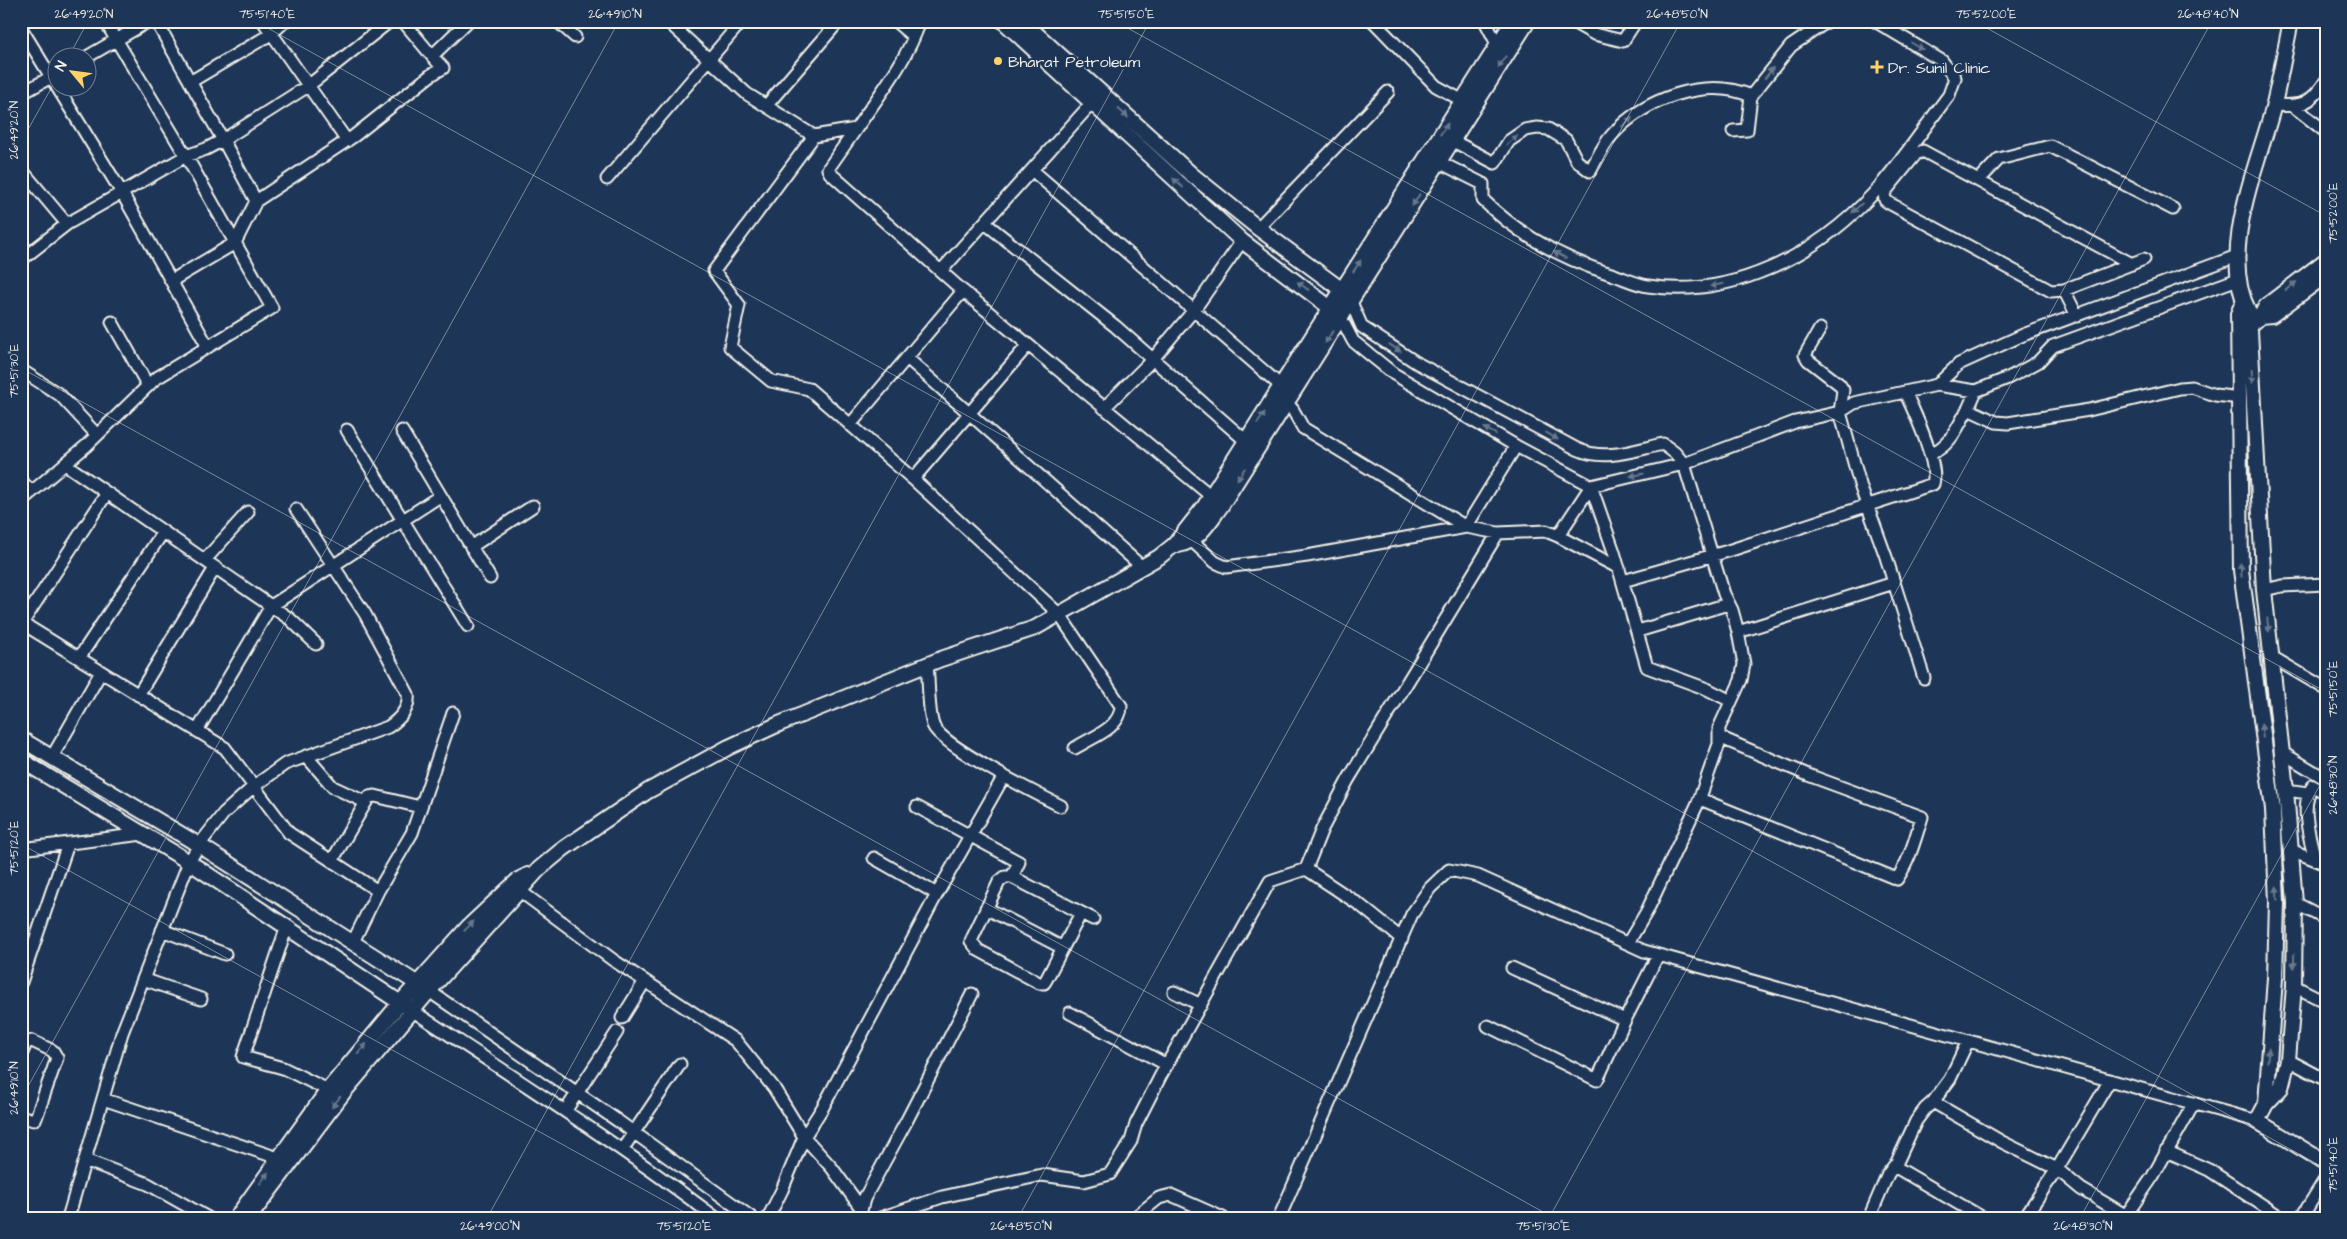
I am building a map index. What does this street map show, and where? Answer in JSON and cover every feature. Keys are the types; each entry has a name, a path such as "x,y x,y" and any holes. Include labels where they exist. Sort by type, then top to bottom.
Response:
{"street":[{"path":"21,500 65,464 155,379 272,308 186,156 105,21"},
{"path":"98,50 149,21"},
{"path":"156,21 256,201"},
{"path":"262,21 347,141"},
{"path":"190,82 271,34 285,21"},
{"path":"21,260 67,224 186,156 206,149 223,140 308,86 390,21"},
{"path":"171,281 235,243 256,201 347,141 431,75 443,68 403,21"},
{"path":"432,56 468,21"},
{"path":"557,21 575,37"},
{"path":"667,21 748,94 814,136 856,129"},
{"path":"607,179 742,21"},
{"path":"766,106 838,21"},
{"path":"895,21 914,37"},
{"path":"920,21 914,37 895,70 828,169 830,173 963,292 1211,496"},
{"path":"1003,21 1242,242 1331,307 1341,318 1353,341 1394,374 1516,446 1591,486 1684,464 1795,422 1840,412 1854,403 1937,385 1976,391 2008,378 2038,362 2053,346 2238,279"},
{"path":"1022,21 1191,174 1258,228 1342,290 1351,302 1362,327 1417,363 1588,454 1613,455 1663,444 1675,452 1684,464 1738,632 1744,664 1741,680 1719,728 1719,737 1709,778 1640,925 1628,943"},
{"path":"1373,21 1436,86 1462,101"},
{"path":"1485,21 1498,46"},
{"path":"248,1218 343,1093 412,1011 423,987 469,926 519,888 563,849 648,791 688,768 779,724 927,664 1035,628 1159,557 1174,545 1184,544 1211,496 1513,21"},
{"path":"1188,536 1203,530 1221,506 1528,21"},
{"path":"1571,21 1594,34 1623,41 1636,21"},
{"path":"1733,131 1747,130 1751,96 1791,46 1828,21"},
{"path":"1439,162 1483,184 1483,200 1500,216 1564,258 1647,286 1702,288 1743,280 1772,268 1810,248 1839,225 1872,194 1949,95 1955,78 1942,61 1875,21"},
{"path":"2257,1121 2266,1104 2281,1088 2288,1060 2294,986 2295,903 2286,790 2264,590 2244,330 2238,314 2243,302 2238,279 2237,256 2244,204 2274,105 2292,21"},
{"path":"21,28 48,66"},
{"path":"21,94 48,78"},
{"path":"2274,105 2293,106 2307,103 2326,81"},
{"path":"1453,141 1495,163 1509,141 1525,130 1537,128 1548,130 1566,140 1577,161 1590,171 1612,135 1635,115 1671,97 1699,88 1738,90 1751,96"},
{"path":"1258,228 1388,92"},
{"path":"941,271 1101,93"},
{"path":"67,98 208,347"},
{"path":"2293,106 2326,132"},
{"path":"814,136 714,271 738,305 730,347 771,381 809,389 913,479 1059,614 1121,706 1121,716 1114,724 1075,748"},
{"path":"1978,180 1999,159 2050,146 2173,209"},
{"path":"2132,264 1928,153 1918,151 1888,187 1884,197 1889,203 2051,291 2064,290 2132,264 2144,259"},
{"path":"21,169 67,224"},
{"path":"1032,170 1281,386"},
{"path":"985,223 1115,326 1246,441"},
{"path":"1104,408 1153,359 1194,310 1242,242"},
{"path":"1937,385 1959,364 2023,335 2237,256"},
{"path":"2266,1104 2275,978 2277,902 2273,809 2241,570 2240,398 2244,330 2261,316 2266,306 2326,260"},
{"path":"2261,316 2272,315 2325,278"},
{"path":"2064,290 2077,316"},
{"path":"850,425 963,292"},
{"path":"112,322 148,386"},
{"path":"2046,328 2053,346"},
{"path":"1820,329 1805,355 1808,360 1842,387 1843,395 1840,412 1924,678"},
{"path":"913,479 1028,345"},
{"path":"907,358 1141,566"},
{"path":"21,370 60,395 97,435"},
{"path":"1968,409 1996,422 2015,423 2100,407 2180,388 2192,387 2215,395 2240,398"},
{"path":"1930,454 1940,451 1946,445 1968,409 1976,391"},
{"path":"1623,581 1712,556 1933,484 1935,477 1930,454 1905,392"},
{"path":"1287,403 1303,428 1466,527"},
{"path":"347,430 468,626"},
{"path":"402,431 490,578"},
{"path":"1466,527 1516,446"},
{"path":"65,464 290,619 316,644"},
{"path":"21,481 32,492"},
{"path":"1558,536 1591,486"},
{"path":"1591,486 1619,568 1647,667 1707,689 1731,701"},
{"path":"107,493 22,624 225,748 289,833 378,891"},
{"path":"197,732 271,606 440,496"},
{"path":"471,546 533,506"},
{"path":"68,1218 122,1033 189,862 199,845 224,813 253,787 285,764 388,727 398,720 408,702 408,694 365,614 296,509"},
{"path":"205,560 248,512"},
{"path":"1188,536 1215,562 1226,567 1466,527 1498,533 1546,531 1619,568"},
{"path":"79,658 163,532"},
{"path":"880,1218 942,1197 1042,1175 1084,1182 1110,1174 1130,1141 1136,1124 1167,1065 1270,881 1306,869 1322,830 1348,780 1498,533"},
{"path":"138,694 215,568"},
{"path":"1738,632 1894,583"},
{"path":"2264,590 2282,586 2326,584"},
{"path":"1638,631 1728,604"},
{"path":"2272,658 2326,689"},
{"path":"927,664 933,726 942,738 1004,776 1061,806"},
{"path":"52,757 101,672"},
{"path":"334,959 348,940 412,833 453,713"},
{"path":"1700,799 1896,879 1904,869 1915,840 1922,817 1808,775 1719,737"},
{"path":"21,739 199,845 423,987 634,1133 752,1218"},
{"path":"2281,752 2326,778"},
{"path":"306,756 334,787 365,802"},
{"path":"21,760 189,862 412,1011 566,1110 716,1218"},
{"path":"768,1218 804,1137 823,1107 937,894 1004,776"},
{"path":"2321,862 2308,824 2308,793 2313,786 2326,793"},
{"path":"2286,790 2308,793"},
{"path":"332,861 365,802 375,796 420,806"},
{"path":"917,806 1019,862 1012,877"},
{"path":"2289,821 2308,824"},
{"path":"21,849 144,834"},
{"path":"21,982 68,844"},
{"path":"2291,850 2321,862"},
{"path":"874,858 937,894"},
{"path":"1306,869 1360,905 1402,939"},
{"path":"1279,1218 1412,914 1430,888 1449,870 1478,876 1658,955 2257,1121 2326,1163"},
{"path":"1081,913 1044,983 1039,983 972,945 972,937 1001,878 1012,877 1081,913 1092,919"},
{"path":"519,888 645,981 736,1041 774,1088 804,1137 838,1174 860,1213"},
{"path":"2295,903 2326,919"},
{"path":"986,908 1063,948"},
{"path":"286,926 243,1057 283,1068 328,1090"},
{"path":"162,930 224,954"},
{"path":"1488,1026 1598,1080 1625,1020 1658,955"},
{"path":"1512,968 1625,1020"},
{"path":"143,979 201,999"},
{"path":"622,1018 645,981"},
{"path":"2294,986 2326,1002"},
{"path":"236,1218 328,1090 400,1003 423,987"},
{"path":"1174,992 1201,1005"},
{"path":"860,1213 864,1199 972,994"},
{"path":"1070,1013 1167,1065"},
{"path":"566,1110 617,1032"},
{"path":"21,1055 26,1043 32,1041 53,1051 57,1058 36,1118 32,1120 21,1116"},
{"path":"1868,1218 1888,1174 1894,1166 1916,1121 1950,1079 1968,1041"},
{"path":"2288,1060 2326,1080"},
{"path":"622,1150 680,1064"},
{"path":"2024,1218 2057,1169 2110,1080"},
{"path":"103,1099 278,1158"},
{"path":"1933,1102 2002,1142 2057,1169 2081,1188 2126,1217 2153,1176 2194,1103"},
{"path":"2166,1151 2209,1170 2282,1218"},
{"path":"85,1160 148,1184 208,1218"},
{"path":"1894,1166 1983,1218"},
{"path":"2301,1218 2326,1178"},
{"path":"1134,1218 1159,1198 1171,1195 1224,1218"}],"place":[{"name":"Bharat Petroleum","path":"998,61"},
{"name":"Dr. Sunil Clinic","path":"1877,67"}]}
